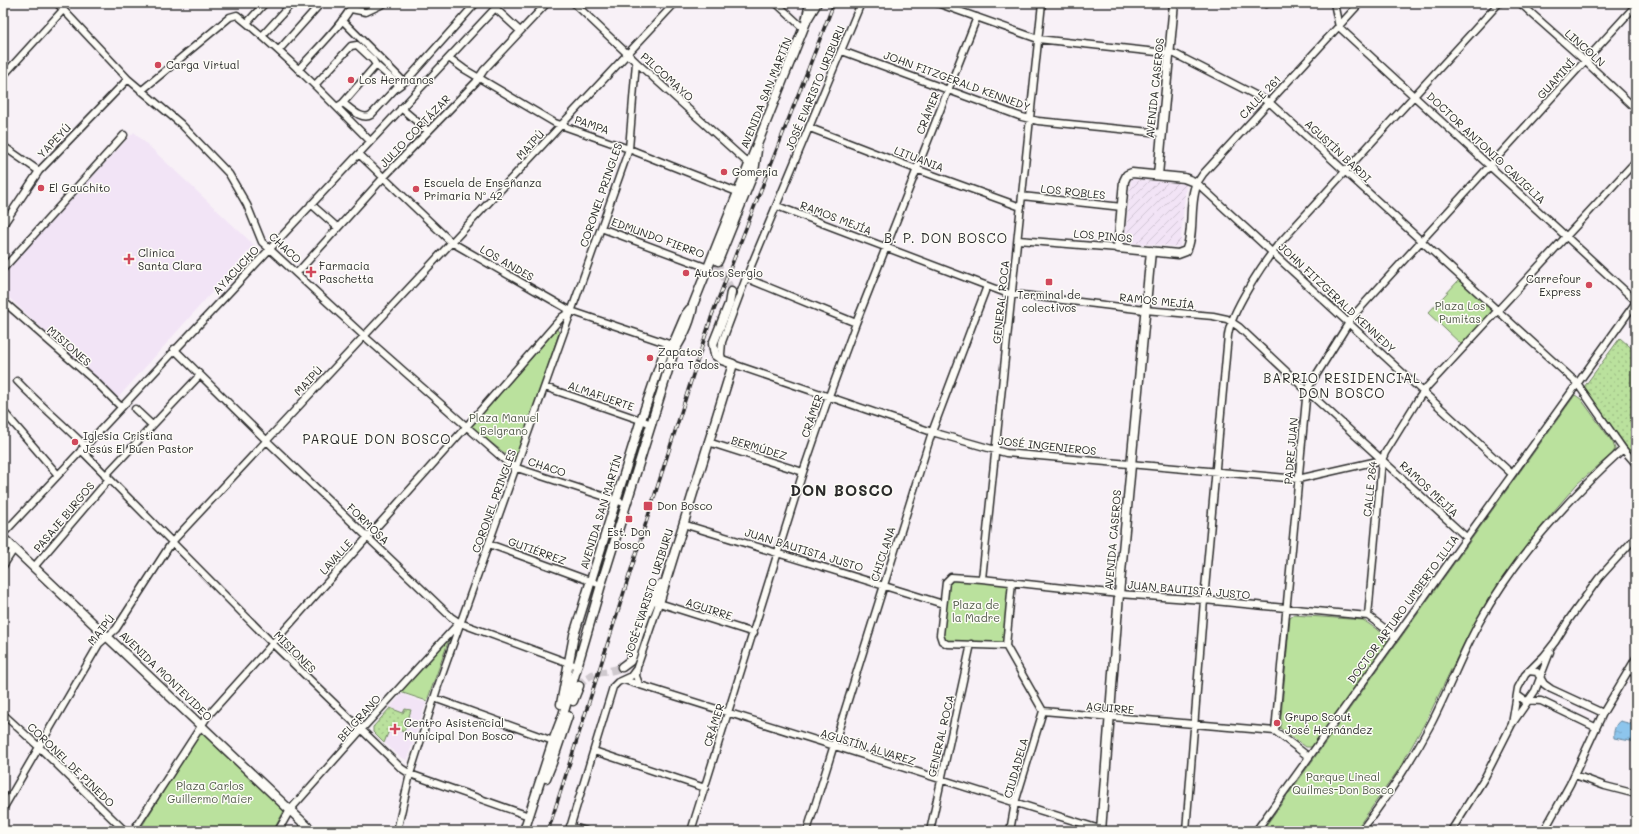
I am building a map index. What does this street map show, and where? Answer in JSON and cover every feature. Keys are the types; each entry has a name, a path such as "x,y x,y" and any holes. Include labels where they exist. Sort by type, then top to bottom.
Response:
{"street":[{"name":"CHACO","path":"57,3 141,91 181,124 229,174 247,205 261,240 364,336 466,427 509,464 516,468 627,504"},
{"path":"247,23 266,3"},
{"path":"262,36 292,3"},
{"path":"279,50 321,3"},
{"path":"299,69 342,20 352,6 366,12 385,3"},
{"path":"343,103 363,117 368,117 402,84 476,3"},
{"name":"JULIO CORTÁZAR","path":"297,273 337,227 476,82 484,70 547,3"},
{"name":"PILCOMAYO","path":"574,3 636,62 749,164"},
{"name":"MAIPÚ","path":"3,809 99,644 116,629 172,542 451,242 562,126 675,3"},
{"path":"776,3 805,25"},
{"name":"AVENIDA SAN MARTÍN","path":"805,25 810,3"},
{"name":"AVENIDA SAN MARTÍN","path":"524,831 554,738 573,664 601,585 674,351 685,332 692,313 693,305 737,192 805,25 817,3"},
{"name":"JOSÉ EVARISTO URIBURU","path":"722,360 722,342 746,278 861,3"},
{"name":"AGUSTÍN BARDI","path":"938,3 1038,39 1169,53 1180,56 1269,102 1577,383 1623,449 1636,464"},
{"name":"GENERAL ROCA","path":"982,579 1042,3"},
{"name":"AVENIDA CASEROS","path":"1158,175 1174,3"},
{"path":"1334,3 1339,27"},
{"name":"CALLE 261","path":"1197,183 1203,174 1360,3"},
{"path":"1186,831 1204,600 1228,335 1231,321 1272,252 1499,3"},
{"name":"LINCOLN","path":"1520,3 1636,109"},
{"path":"498,5 520,31"},
{"name":"AYACUCHO","path":"3,534 174,349 498,5"},
{"name":"GUAMINÍ","path":"1491,166 1636,5"},
{"path":"3,76 63,10"},
{"path":"141,91 230,17 237,15 279,50 370,141"},
{"name":"CRÁMER","path":"691,831 779,553 803,472 829,396 885,247 977,17"},
{"path":"342,20 402,84"},
{"name":"DOCTOR ANTONIO CAVIGLIA","path":"1339,27 1415,95 1566,238 1636,301"},
{"path":"315,85 351,46 357,45 373,60 376,65 402,84"},
{"name":"JOHN FITZGERALD KENNEDY","path":"842,51 948,91 1030,119 1161,133"},
{"name":"PAMPA","path":"449,58 464,69 555,123 629,149 737,192"},
{"name":"CORONEL PRINGLES","path":"397,831 410,774 434,698 629,149 636,62"},
{"path":"337,107 343,103 376,65"},
{"name":"YAPEYÚ","path":"3,225 39,171 128,78"},
{"path":"401,108 428,131"},
{"name":"LITUANIA","path":"810,128 1021,208"},
{"path":"3,269 124,135"},
{"path":"718,261 754,172 758,143"},
{"path":"3,146 39,171"},
{"name":"LOS ANDES","path":"359,154 451,242 571,311 672,345"},
{"name":"CALLE 264","path":"1368,616 1382,460 1423,392 1636,161"},
{"name":"PADRE JUAN","path":"1275,731 1307,391 1348,322 1491,166"},
{"name":"JOHN FITZGERALD KENNEDY","path":"1122,207 1124,181 1128,175 1132,173 1184,178 1197,183 1512,474"},
{"name":"LOS PINOS","path":"1018,240 1178,254 1186,251 1189,242 1192,195 1197,183"},
{"name":"LOS ROBLES","path":"1022,196 1122,207"},
{"path":"311,204 337,227"},
{"name":"RAMOS MEJÍA","path":"777,206 987,286 1012,294 1145,310 1213,316 1231,321 1466,537"},
{"path":"1118,248 1122,207"},
{"name":"EDMUNDO FIERRO","path":"601,228 708,268"},
{"name":"AVENIDA CASEROS","path":"1103,831 1119,594 1151,251"},
{"path":"746,278 856,323"},
{"name":"CHICLANA","path":"807,831 932,432 987,286"},
{"path":"722,360 715,354 713,344 729,304 731,292"},
{"name":"MISIONES","path":"3,301 96,382 121,407"},
{"name":"DOCTOR ARTURO UMBERTO ILLIA","path":"1256,831 1394,636 1636,301"},
{"name":"AVENIDA SAN MARTÍN","path":"573,664 574,635 641,420 667,348 672,345 686,314 693,305"},
{"name":"LAVALLE","path":"133,831 207,717 466,427 562,317 571,311"},
{"name":"FORMOSA","path":"174,349 267,441 451,617 460,623 573,664"},
{"path":"660,398 656,396 667,360 664,355"},
{"name":"JOSÉ INGENIEROS","path":"722,360 932,432 995,451 1132,466 1298,479 1382,460"},
{"name":"JOSÉ EVARISTO URIBURU","path":"639,684 636,676 637,667 659,603 732,364"},
{"name":"PASAJE BURGOS","path":"34,567 107,477 152,425 200,375"},
{"name":"MISIONES","path":"17,381 29,394 61,422 107,477 272,644 389,758 410,774 529,816"},
{"name":"ALMAFUERTE","path":"545,387 652,424"},
{"path":"135,409 152,425"},
{"path":"3,411 58,475"},
{"name":"BERMÚDEZ","path":"708,442 803,472"},
{"path":"1361,831 1389,793 1424,736 1438,711 1468,642 1503,583 1559,511 1594,475 1623,449"},
{"name":"JUAN BAUTISTA JUSTO","path":"683,524 943,604 946,582 951,577 1119,594 1204,600 1368,616"},
{"path":"1451,831 1485,777 1512,724 1538,685 1547,658 1570,618 1599,578 1636,537"},
{"name":"AVENIDA MONTEVIDEO","path":"3,538 312,831"},
{"name":"GUTIÉRREZ","path":"489,544 601,585"},
{"path":"3,566 14,549"},
{"path":"622,667 630,661 652,599 667,576"},
{"path":"1012,582 1006,646 1043,711"},
{"name":"AGUIRRE","path":"659,603 754,633"},
{"path":"943,604 942,641 947,644 1006,646"},
{"path":"1368,616 1394,636"},
{"name":"BELGRANO","path":"278,831 290,810 361,730 460,623"},
{"path":"1512,724 1520,685 1528,671 1544,656 1555,642"},
{"name":"GENERAL ROCA","path":"930,831 971,644"},
{"path":"1544,831 1575,775 1603,713 1636,658"},
{"name":"JOSÉ EVARISTO URIBURU","path":"569,828 614,684 630,676 637,667"},
{"path":"1629,670 1636,674"},
{"path":"1528,671 1535,671 1544,684 1551,689 1603,713"},
{"name":"AGUSTÍN ÁLVAREZ","path":"624,680 1103,831"},
{"path":"534,802 552,764 579,686"},
{"path":"1517,694 1524,700 1541,701 1596,728"},
{"path":"434,698 554,738"},
{"name":"AGUIRRE","path":"1043,711 1110,718 1275,731"},
{"name":"CIUDADELA","path":"1010,831 1015,804 1043,711"},
{"name":"CORONEL DE PINEDO","path":"3,714 125,831"},
{"path":"1275,731 1309,757"},
{"path":"594,751 705,788"},
{"path":"1575,775 1605,786 1636,794"},
{"path":"569,828 586,831"}],"shaded area":[{"name":"Clínica Santa Clara","path":"134,132 254,245 117,399 3,292 3,273"},
{"path":"1131,179 1186,184 1180,247 1125,242"},
{"name":"Centro Asistencial Municipal Don Bosco","path":"402,694 426,703 407,760 400,757 373,732 373,727"}],"green space":[{"name":"Plaza Los Pumitas","path":"1459,280 1493,311 1462,345 1428,313"},
{"name":"Plaza Manuel Belgrano","path":"557,329 559,333 516,462 471,427"},
{"path":"1620,338 1636,352 1636,451 1632,454 1584,387"},
{"name":"Parque Lineal Quilmes-Don Bosco","path":"1575,395 1581,399 1613,443 1615,449 1613,453 1577,484 1527,545 1505,577 1466,639 1427,719 1399,769 1355,831 1262,831"},
{"name":"Plaza de la Madre","path":"948,579 1012,582 1006,646 947,644 940,635"},
{"path":"1294,615 1363,620 1387,636 1388,642 1312,747 1306,747 1280,728 1290,618"},
{"path":"451,634 427,701 400,692"},
{"path":"390,708 403,713 405,709 411,710 404,732 390,728 384,743 373,732 373,727"},
{"name":"Plaza Carlos Guillermo Maier","path":"203,732 284,811 273,831 139,831 199,734"}],"water":[{"path":"1620,721 1636,725 1636,742 1614,738 1615,728"}],"tunnel":[{"path":"718,261 718,265 731,292"},
{"path":"579,686 584,680 594,674 622,667"}],"railway":[{"path":"548,831 712,315 834,3"}],"place":[{"name":"Carga Virtual","path":"158,65"},
{"name":"Los Hermanos","path":"351,80"},
{"name":"Gomeria","path":"724,172"},
{"name":"El Gauchito","path":"41,188"},
{"name":"Escuela de Enseñanza Primaria Nº 42","path":"416,189"},
{"name":"Clínica Santa Clara","path":"129,259"},
{"name":"Farmacia Paschetta","path":"311,272"},
{"name":"Autos Sergio","path":"686,273"},
{"name":"Terminal de colectivos","path":"1049,282"},
{"name":"Carrefour Express","path":"1589,285"},
{"name":"Zapatos para Todos","path":"650,358"},
{"name":"Iglesia Cristiana Jesús El Buen Pastor","path":"75,442"},
{"name":"Don Bosco","path":"648,506"},
{"name":"Est. Don Bosco","path":"629,519"},
{"name":"Grupo Scout José Hernández","path":"1277,723"},
{"name":"Centro Asistencial Municipal Don Bosco","path":"395,729"}],"district":[{"name":"B. P. DON BOSCO","path":"946,238"},
{"name":"BARRIO RESIDENCIAL DON BOSCO","path":"1342,386"},
{"name":"PARQUE DON BOSCO","path":"377,439"},
{"name":"DON BOSCO","path":"842,491"}]}
